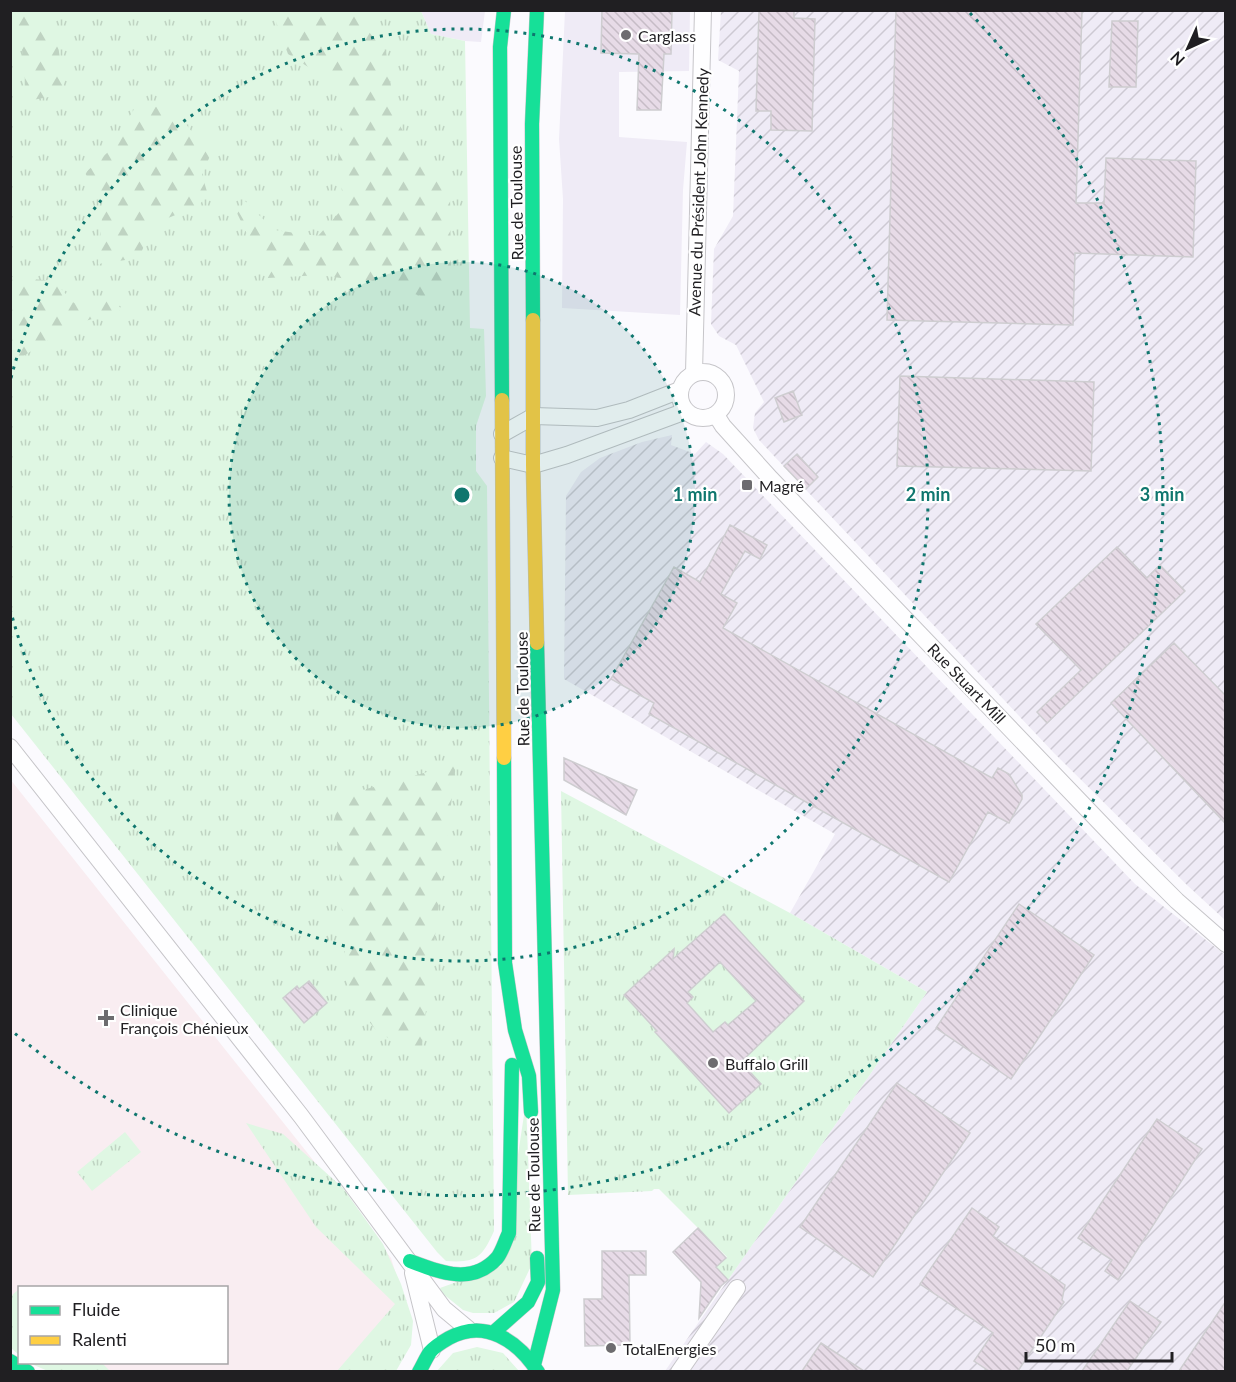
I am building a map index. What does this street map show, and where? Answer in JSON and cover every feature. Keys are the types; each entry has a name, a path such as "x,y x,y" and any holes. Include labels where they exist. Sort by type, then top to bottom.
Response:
{"main road":[{"name":"Rue de Toulouse","path":"504,10 500,47 505,963 515,1030 529,1076 531,1121"},
{"name":"Rue de Toulouse","path":"536,1368 553,1290 532,465 534,416 531,149 537,10"},
{"path":"410,1261 445,1274 474,1274 497,1258 509,1233 512,1069 515,1030"},
{"name":"Rue de Toulouse","path":"494,1332 528,1302 538,1282 536,1247"},
{"path":"419,1371 432,1350 450,1336 468,1329 494,1332 525,1352 536,1368"},
{"path":"10,1361 28,1371"}],"street":[{"name":"Avenue du Président John Kennedy","path":"694,373 703,10"},
{"path":"701,371 716,375 726,387 726,403 716,415 700,418 686,411 680,398 680,390 683,383 694,373 701,371"},
{"path":"502,434 534,416 597,418 629,410 680,390"},
{"path":"502,458 532,465 578,451 686,411"},
{"name":"Rue Stuart Mill","path":"716,415 723,426 771,479 1144,868 1226,944"},
{"path":"10,747 301,1116 444,1309 468,1329"},
{"path":"410,1261 432,1350"},
{"path":"680,1371 737,1287"}],"shaded area":[{"path":"421,11 485,11 481,42 431,34"},
{"path":"565,11 690,11 689,71 619,72 619,137 687,142 683,190 680,315 562,308 563,199 559,139"},
{"path":"721,11 1225,11 1225,920 1054,753 759,440 753,428 755,413 764,402 736,345 719,336 711,324 714,249 733,216 739,71 718,60"},
{"path":"672,435 671,445 695,454 706,442 723,454 1135,884 1225,955 1225,1371 665,1371 927,992 790,913 835,834 564,679 566,496 581,472 600,458 642,442"},
{"name":"Clinique François Chénieux","path":"10,779 391,1258 406,1306 387,1371 56,1372 42,1364 228,1364 228,1286 18,1286 18,1348 11,1343"}],"green space":[{"path":"11,10 25,11 58,45 65,94 27,101 22,50 11,37"},
{"path":"11,11 421,11 431,34 465,41 470,328 484,329 486,396 476,426 476,471 487,486 494,1231 486,1247 471,1260 446,1261 437,1252 11,714"},
{"path":"272,11 352,11 386,53 396,119 423,165 450,190 451,272 432,300 389,285 320,275 268,278 237,213 245,201 274,230 318,236 344,207 338,160 344,90 288,54"},
{"path":"136,106 173,107 192,132 217,139 202,175 208,195 198,206 153,224 139,258 98,264 103,204 85,173 107,153"},
{"path":"11,277 54,281 74,303 111,296 122,310 72,325 11,364"},
{"path":"456,764 420,1059 376,1030 348,996 334,798"},
{"path":"561,791 790,913 927,992 728,1280 716,1267 727,1257 659,1189 568,1195"},
{"path":"526,1102 532,1264 514,1302 494,1313 473,1313 463,1310 442,1293 440,1288 501,1266"},
{"path":"246,1123 283,1134 343,1188 383,1244 401,1284 413,1321 411,1345 396,1371 337,1371 395,1304 316,1227"},
{"path":"125,1132 141,1152 92,1191 77,1172"},
{"path":"18,1290 18,1354 11,1348 10,1297"},
{"path":"477,1347 503,1353 519,1371 437,1371 453,1353"},
{"path":"31,1364 103,1364 110,1371 48,1371"}],"building":[{"path":"602,10 672,10 671,54 664,54 661,110 637,110 639,54 601,53"},
{"path":"759,10 794,10 794,18 815,19 812,131 771,130 771,111 756,111"},
{"path":"896,10 1082,10 1076,203 1104,203 1106,158 1196,161 1193,257 1075,253 1073,325 887,320"},
{"path":"1112,21 1138,21 1136,87 1109,87"},
{"path":"900,376 1094,382 1091,471 897,466"},
{"path":"793,391 802,415 784,422 775,398"},
{"path":"797,454 818,477 806,489 784,466"},
{"path":"730,525 767,545 760,559 745,551 721,594 737,603 723,628 992,778 998,768 1009,774 1022,795 1009,823 988,812 949,882 649,714 654,703 611,679 674,567 700,582"},
{"path":"1117,547 1147,578 1160,565 1185,591 1047,723 1037,712 1081,670 1036,624"},
{"path":"1174,643 1226,696 1226,824 1111,703"},
{"path":"564,758 637,790 626,815 564,780"},
{"path":"1019,904 1094,955 1011,1079 936,1028"},
{"path":"724,914 804,1001 741,1062 761,1084 729,1113 624,995 674,949 673,959","holes":["720,962 756,1001 728,1025 725,1022 713,1032 687,1003 693,997 688,992"]},
{"path":"309,981 327,1003 304,1023 283,998 297,986 299,989"},
{"path":"897,1083 970,1133 873,1277 800,1227"},
{"path":"1157,1119 1202,1149 1118,1280 1105,1271 1112,1260 1078,1238"},
{"path":"972,1208 999,1227 993,1236 1065,1285 1062,1300 1064,1302 1018,1371 989,1371 974,1361 993,1333 920,1284"},
{"path":"698,1228 726,1258 716,1267 728,1280 721,1286 699,1318 701,1282 673,1252"},
{"path":"602,1251 646,1251 646,1275 629,1275 630,1345 585,1346 584,1299 602,1299"},
{"path":"1130,1301 1161,1322 1127,1371 1082,1371"},
{"path":"1226,1301 1226,1371 1179,1371"},
{"path":"821,1343 864,1371 802,1371"}],"traffic: fast":[{"path":"502,400 500,47 504,10"},
{"path":"533,320 532,124 537,10"},
{"path":"534,1365 553,1290 537,643"},
{"path":"504,758 505,963 515,1030 529,1076 531,1112"},
{"path":"410,1261 444,1272 466,1274 487,1267 500,1253 509,1233 512,1065"},
{"path":"494,1332 528,1302 538,1282 537,1258"},
{"path":"419,1372 436,1346 462,1332 475,1331 488,1332 511,1342 538,1372"},
{"path":"10,1361 28,1372"}],"traffic: slow":[{"path":"533,320 537,643"},
{"path":"502,400 504,758"}],"place":[{"name":"Carglass","path":"626,35"},
{"name":"Magré","path":"747,485"},
{"name":"Clinique François Chénieux","path":"106,1018"},
{"name":"Buffalo Grill","path":"713,1063"},
{"name":"TotalEnergies","path":"611,1348"}]}
